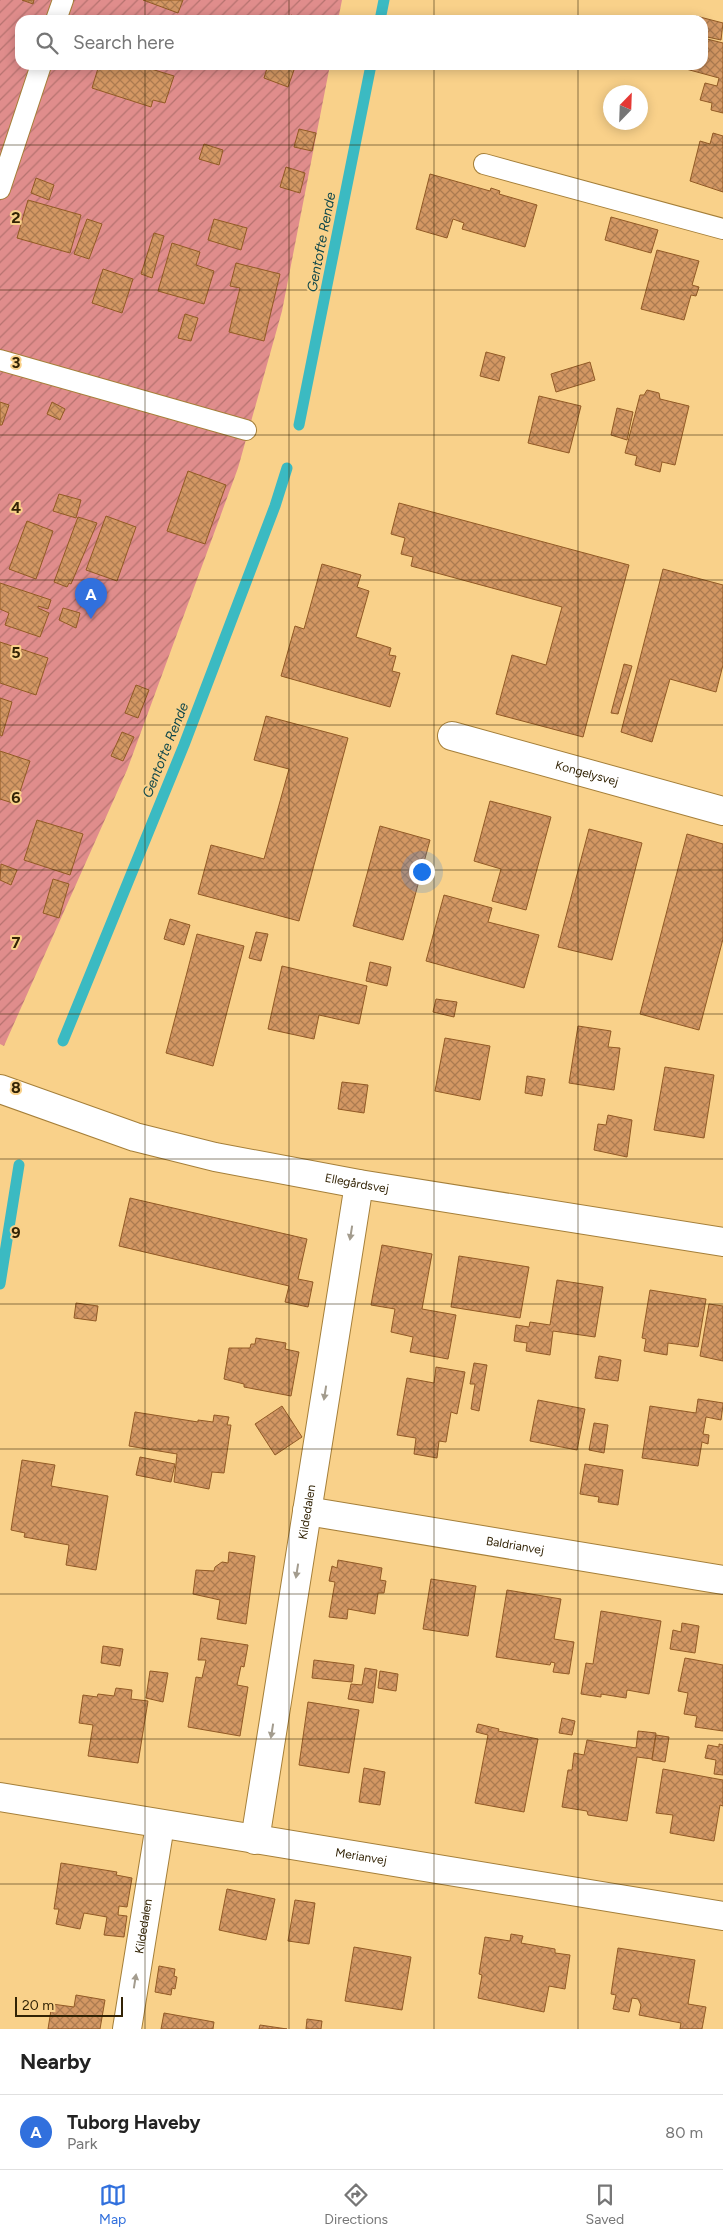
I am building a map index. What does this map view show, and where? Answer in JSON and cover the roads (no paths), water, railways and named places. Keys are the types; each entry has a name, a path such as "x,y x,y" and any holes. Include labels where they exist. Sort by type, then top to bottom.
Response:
{"street":[{"name":"Kongelysvej","path":"452,736 723,811"},
{"name":"Ellegårdsvej","path":"0,1089 135,1137 215,1157 359,1184 723,1242"},
{"name":"Kildedalen","path":"255,1840 359,1184"},
{"name":"Baldrianvej","path":"307,1511 723,1580"},
{"name":"Merianvej","path":"0,1797 160,1825 723,1916"},
{"name":"Kildedalen","path":"127,2029 160,1825"}],"lane":[{"path":"58,15 63,0"},
{"path":"0,189 39,70"},
{"path":"484,164 723,229"},
{"path":"0,360 246,430"}],"waterway":[{"name":"Gentofte Rende","path":"381,15 384,0"},
{"name":"Gentofte Rende","path":"299,425 370,70"},
{"name":"Gentofte Rende","path":"63,1041 184,745 275,506 287,468"},
{"name":"Gentofte Rende","path":"0,1284 19,1165"}],"place":[{"name":"Tuborg Haveby","path":"91,619"}]}
